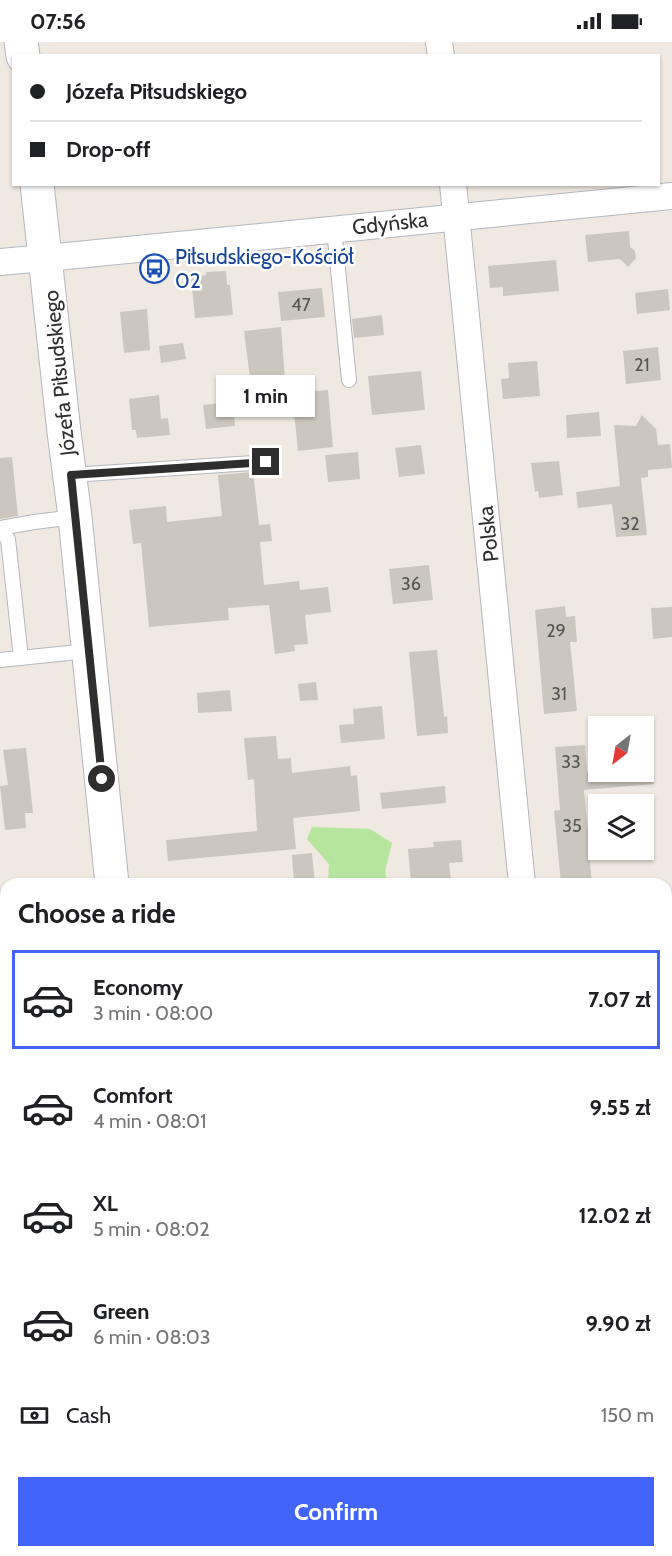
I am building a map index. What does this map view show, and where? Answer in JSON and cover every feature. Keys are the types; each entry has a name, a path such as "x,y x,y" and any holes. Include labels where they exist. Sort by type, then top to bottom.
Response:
{"street":[{"name":"Józefa Piłsudskiego","path":"38,186 64,432 71,475 111,878"},
{"name":"Polska","path":"453,186 521,878"},
{"name":"Gdyńska","path":"0,262 672,196"}],"lane":[{"path":"334,229 349,380"},
{"path":"71,475 266,462"},
{"path":"21,658 8,539 0,530 34,522 75,517"},
{"path":"0,660 88,651"}],"green space":[{"path":"312,827 370,829 392,843 385,871 387,878 328,878 329,864 307,839"}],"building":[{"path":"629,231 630,247 635,251 636,258 628,267 620,259 588,262 585,235"},
{"path":"556,260 559,291 503,296 503,287 490,288 488,266"},
{"path":"226,271 233,315 195,318 191,277 206,275 206,272"},
{"path":"322,288 325,317 281,321 278,292"},
{"path":"668,289 670,310 637,314 635,293"},
{"path":"147,309 150,350 124,353 120,312"},
{"path":"382,315 384,335 354,338 352,319"},
{"path":"281,327 285,380 266,382 266,376 250,378 244,331"},
{"path":"183,343 186,359 161,363 159,346"},
{"path":"658,347 661,380 626,384 623,351"},
{"path":"537,361 540,396 503,399 501,379 509,378 508,363"},
{"path":"421,371 425,410 372,415 368,376"},
{"path":"328,390 333,447 298,451 292,393"},
{"path":"159,395 161,419 168,418 170,435 137,438 136,430 132,430 129,399"},
{"path":"232,402 235,426 206,429 203,405"},
{"path":"599,412 601,436 567,438 566,415"},
{"path":"642,415 656,429 658,445 670,444 672,468 648,470 648,477 641,478 647,535 616,537 612,504 578,508 576,492 620,486 614,425 636,426"},
{"path":"421,445 425,474 399,477 395,448"},
{"path":"358,452 360,479 328,482 325,455"},
{"path":"12,457 18,516 0,519 0,458"},
{"path":"559,461 563,495 539,498 538,491 535,492 531,463"},
{"path":"253,472 259,525 270,524 272,541 260,542 264,585 299,581 300,590 328,587 331,612 305,615 308,644 294,645 295,651 275,654 269,605 228,608 229,620 149,627 141,543 133,544 129,510 166,506 167,522 222,516 218,475"},
{"path":"429,565 433,600 393,604 389,569"},
{"path":"565,606 566,617 575,616 577,642 570,642 577,711 544,714 535,610"},
{"path":"672,607 672,637 653,639 651,608"},
{"path":"437,650 444,717 447,716 448,733 417,736 409,652"},
{"path":"316,682 318,700 300,701 298,684"},
{"path":"230,690 232,711 198,713 197,693"},
{"path":"382,706 385,739 341,743 339,725 354,724 353,709"},
{"path":"276,736 278,759 291,758 292,773 350,766 351,776 357,775 360,811 293,818 296,849 168,861 166,840 257,831 254,779 248,780 244,738"},
{"path":"585,745 588,782 654,782 654,784 584,790 588,860 591,878 560,878 554,811 560,810 555,747"},
{"path":"26,748 33,813 25,813 26,828 5,830 0,786 8,785 3,750"},
{"path":"445,786 446,803 382,809 380,793"},
{"path":"461,840 463,862 449,863 451,878 411,878 408,849 434,847 433,842"},
{"path":"312,853 314,878 294,878 292,855"}],"place":[{"name":"Piłsudskiego-Kościół 02","path":"154,268"}],"route":[{"path":"102,779 71,475 266,462"}]}
